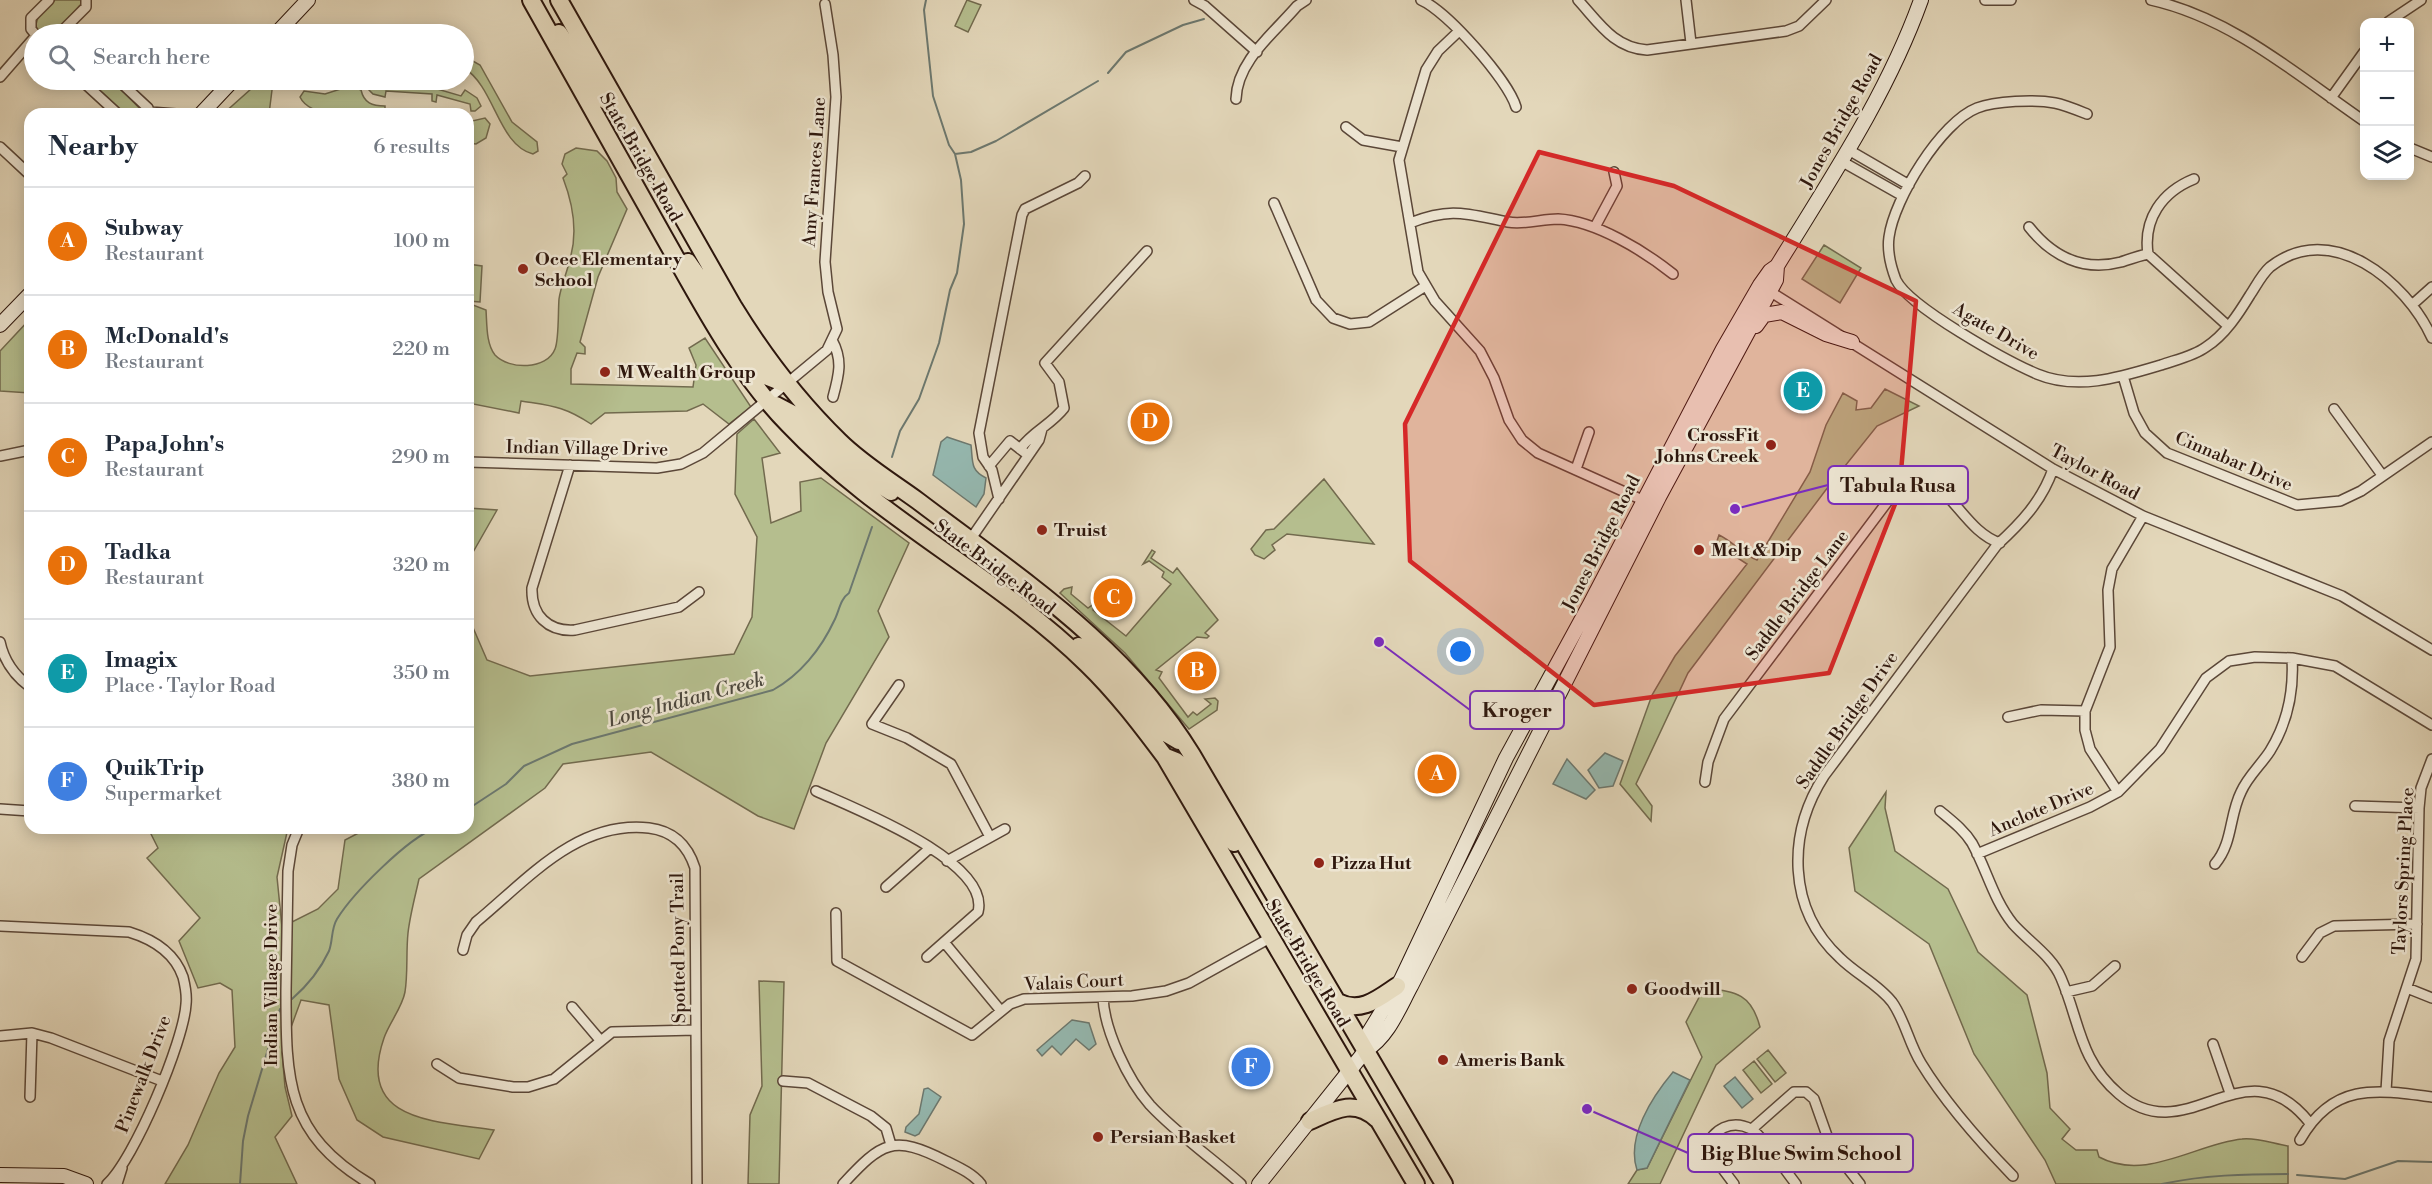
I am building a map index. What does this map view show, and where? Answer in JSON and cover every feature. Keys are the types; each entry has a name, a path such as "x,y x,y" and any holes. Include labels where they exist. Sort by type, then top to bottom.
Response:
{"highway":[{"path":"532,0 570,48 599,96 623,112"},
{"name":"State Bridge Road","path":"532,0 661,232 735,359 767,401 831,466 1034,619 1087,664 1130,710 1165,757 1416,1184"},
{"name":"State Bridge Road","path":"559,0 762,354 791,381 840,442 1070,616 1113,654 1150,695 1185,744 1444,1184"},
{"path":"661,232 704,283 763,375 791,381"},
{"path":"767,401 797,416 846,463 870,480 927,508"},
{"path":"1034,619 1096,657 1126,686 1162,731 1185,744"},
{"path":"1165,757 1176,761 1187,770 1218,823 1270,887"},
{"path":"1338,1002 1349,1006 1364,1006 1397,986"},
{"path":"1338,1051 1346,1054 1366,1050"},
{"path":"1310,1121 1353,1105 1369,1111 1379,1120"}],"main road":[{"path":"285,24 308,0"},
{"name":"Jones Bridge Road","path":"1259,1184 1366,1050 1384,1035 1453,906 1485,837 1556,701 1723,349 1765,288 1778,276 1777,266 1844,155 1899,56 1921,0"},
{"path":"207,108 224,90"},
{"name":"Jones Bridge Road","path":"1366,1050 1368,1034 1397,986 1520,731 1590,604 1715,391 1765,288"},
{"path":"0,325 24,300"},
{"path":"1715,391 1727,381 1760,319 1770,313 1782,312 1826,334 1852,342"},
{"path":"1485,837 1488,818 1510,776 1519,748 1520,731"},
{"path":"1453,906 1452,895 1457,877 1473,843 1472,829"},
{"path":"0,1175 64,1176 86,1184"},
{"path":"44,1176 63,1184"}],"street":[{"path":"31,24 31,18 49,0"},
{"path":"69,24 86,7 86,0"},
{"path":"1194,0 1205,6 1257,52"},
{"path":"1236,99 1240,75 1297,6 1306,0"},
{"path":"1421,0 1446,17 1459,31 1506,84 1516,107"},
{"path":"1578,0 1613,39 1631,49 1647,50 1786,31 1799,26 1824,1"},
{"path":"1686,0 1691,43"},
{"path":"1985,0 2012,0"},
{"path":"2151,0 2203,16 2234,32 2360,118"},
{"path":"2394,18 2421,0"},
{"name":"Amy Frances Lane","path":"825,4 833,55 836,97 825,262 828,292 837,329 832,340 840,355 839,375 833,397"},
{"path":"1459,31 1438,51 1426,70 1402,147 1400,173 1418,272 1424,286 1479,351 1494,378 1509,420 1522,440 1538,453 1649,503"},
{"path":"0,77 24,49"},
{"path":"2331,98 2360,58"},
{"path":"94,90 112,108"},
{"path":"128,90 145,108"},
{"name":"Agate Drive","path":"2087,114 2054,102 1993,103 1964,114 1940,139 1909,185 1893,216 1888,239 1889,255 1897,282 1908,294 1948,323 2013,362 2040,375 2080,382 2123,376 2206,347 2228,326 2268,268 2297,252 2314,249 2346,253 2388,281 2413,304 2432,338"},
{"path":"1346,127 1363,140 1402,147"},
{"path":"0,147 24,169"},
{"path":"2414,150 2432,157"},
{"path":"1844,155 1909,185"},
{"path":"1844,155 1903,196"},
{"path":"1595,227 1617,186 1614,172"},
{"path":"999,499 989,466 983,457 979,436 1022,215 1025,209 1078,183 1086,176"},
{"path":"2194,179 2154,209 2146,241 2148,254 2228,326"},
{"path":"1274,202 1316,300 1333,318 1350,324 1369,322 1424,286"},
{"path":"1410,223 1437,214 1464,212 1510,222 1560,219 1595,227 1655,260 1673,274"},
{"path":"2029,226 2053,253 2072,260 2109,264 2148,254"},
{"path":"1020,449 1035,430 1042,429 1053,422 1064,408 1059,382 1045,363 1147,251"},
{"path":"2413,304 2432,287"},
{"name":"Taylor Road","path":"1765,288 2053,469 2143,516 2342,596 2432,650"},
{"path":"791,381 827,350 832,340"},
{"name":"Cinnabar Drive","path":"2123,376 2134,413 2145,433 2168,453 2297,505 2340,501 2432,442"},
{"name":"Indian Village Drive","path":"474,462 657,468 681,465 703,453 791,381"},
{"path":"2334,409 2382,474"},
{"path":"970,540 1029,456 1042,435 1042,429"},
{"path":"1576,469 1589,432"},
{"path":"989,466 1010,441 1029,456"},
{"path":"0,456 24,451"},
{"path":"570,465 532,588 533,605 542,621 558,630 575,630 679,607 691,601 699,592"},
{"name":"Saddle Bridge Drive","path":"2013,1176 1985,1147 1923,1066 1892,1002 1877,987 1837,956 1821,937 1808,915 1797,868 1800,831 1818,786 1918,649 2000,543 2020,525 2043,492 2053,469"},
{"name":"Saddle Bridge Lane","path":"1705,782 1708,762 1724,719 1910,473 1919,474 1937,487 1988,539 2000,543"},
{"path":"2118,792 2090,749 2085,730 2085,711 2110,647 2108,590 2112,569 2143,516"},
{"path":"0,642 2,660 24,682"},
{"name":"Anclote Drive","path":"1977,854 2090,807 2118,792 2160,749 2181,720 2200,685 2214,670 2244,657 2292,658 2321,662 2348,672 2432,725"},
{"path":"2215,864 2227,846 2232,813 2240,792 2270,751 2284,723 2292,691 2292,658"},
{"path":"899,685 872,724 907,738 951,764 990,837"},
{"path":"2008,717 2041,710 2085,711"},
{"name":"Taylors Spring Place","path":"2386,1091 2389,1041 2416,959 2419,808 2421,788 2432,759"},
{"path":"816,791 917,839 960,869 977,892 981,903 978,912 927,957"},
{"path":"2355,806 2419,808"},
{"path":"0,809 24,811"},
{"path":"1940,811 1962,829 1977,854 2001,908 2053,964 2066,992 2078,1036 2088,1058 2103,1078 2129,1102 2152,1111 2176,1113 2195,1109 2230,1093 2252,1090 2274,1095 2294,1105 2309,1122"},
{"name":"Spotted Pony Trail","path":"463,950 467,935 476,922 574,843 594,833 614,828 660,831 685,846 695,868 697,1184"},
{"path":"947,861 1005,829"},
{"name":"Indian Village Drive","path":"297,834 292,845 288,871 288,1073 299,1111 315,1138 336,1161 370,1184"},
{"path":"886,887 930,848"},
{"name":"Valais Court","path":"836,913 837,961 972,1035 1010,1004 1024,999 1153,994 1179,987 1270,938"},
{"path":"2302,957 2320,933 2334,926 2417,924"},
{"name":"Pinewalk Drive","path":"0,926 110,929 147,937 174,959 182,975 186,994 184,1019 162,1082 122,1168 117,1184"},
{"path":"944,942 1001,1011"},
{"path":"2066,992 2092,986 2115,966"},
{"path":"2407,988 2432,998"},
{"path":"1103,996 1105,1020 1110,1037 1150,1105 1241,1184"},
{"path":"572,1006 600,1040"},
{"path":"437,1065 459,1078 513,1087 540,1084 565,1071 600,1040 622,1031 696,1030"},
{"path":"0,1036 32,1033 162,1082"},
{"path":"30,1097 32,1033"},
{"path":"2213,1044 2230,1093"},
{"path":"565,1071 572,1080"},
{"path":"783,1081 808,1083 871,1116 886,1128 891,1144"},
{"path":"2300,1140 2309,1122 2328,1105 2345,1096 2365,1091 2386,1091 2432,1097"},
{"path":"1752,1129 1794,1092 1806,1092 1814,1099 1831,1147 1860,1184"},
{"path":"1734,1184 1707,1148 1710,1138 1717,1129 1733,1125 1752,1129 1796,1184"},
{"path":"843,1184 876,1153 891,1144 904,1144 924,1150 965,1170 981,1184"},
{"name":"Pinewalk Drive","path":"107,1184 122,1168"}],"highlighted area":[{"path":"1539,152 1674,186 1916,301 1899,494 1829,673 1594,705 1410,561 1405,424"}],"green space":[{"path":"55,0 81,0 82,3 63,24 36,24 38,17"},
{"path":"967,0 981,5 968,32 955,26"},
{"path":"474,62 480,65 512,122 537,142 538,151 533,154 521,149 512,139 483,88 474,77"},
{"path":"99,90 122,90 139,108 118,108"},
{"path":"250,90 272,90 270,108 230,108"},
{"path":"338,90 361,90 369,103 385,106 385,108 312,108 300,97 304,91 325,94"},
{"path":"369,90 440,90 461,96 465,90 477,98 481,106 474,111 470,104 437,95 436,102 432,101 432,94 386,91 385,97 373,94"},
{"path":"485,118 490,124 486,138 476,144 474,144 474,121"},
{"path":"576,148 597,151 607,161 616,178 617,192 627,209 598,277 580,342 585,347 585,354 577,353 571,369 571,384 693,387 696,365 689,348 705,338 751,407 729,424 703,404 687,411 605,413 591,424 565,410 541,404 521,401 519,413 474,404 474,305 486,310 490,345 495,355 501,360 527,366 544,361 555,349 559,299 574,239 572,208 563,178 567,174 562,164 565,154"},
{"path":"1824,245 1861,268 1840,303 1802,279"},
{"path":"474,265 482,266 480,302 474,302"},
{"path":"24,325 24,393 0,391 0,351"},
{"path":"1885,389 1919,406 1877,426 1688,673 1636,784 1652,806 1651,821 1620,784 1652,695 1675,656 1747,564 1716,544 1719,535 1757,560 1810,472 1826,425 1843,393 1857,401 1856,410 1871,408"},
{"path":"754,419 780,453 762,458 771,523 801,511 800,482 821,478 909,543 878,611 889,637 826,743 794,829 758,816 651,752 563,764 545,788 419,879 408,933 405,992 384,1038 378,1066 381,1087 391,1102 406,1112 448,1124 494,1130 479,1159 383,1137 357,1120 339,1079 329,1005 301,1000 282,1052 285,1087 292,1116 275,1137 297,1184 165,1184 188,1145 219,1073 235,1047 232,990 220,983 198,988 179,941 200,918 147,858 158,848 151,834 287,834 277,877 282,927 318,909 338,889 345,840 356,834 474,834 474,630 487,660 530,676 734,654 752,617 757,537 735,494 737,434"},
{"path":"1324,479 1374,544 1287,534 1272,545 1275,550 1264,559 1255,555 1251,549 1266,530 1274,529"},
{"path":"474,508 497,510 474,550"},
{"path":"1152,550 1155,552 1151,558 1173,573 1177,568 1218,620 1205,633 1209,636 1207,638 1197,637 1156,670 1162,672 1159,678 1188,717 1193,712 1197,715 1211,704 1205,699 1215,698 1218,701 1217,710 1189,729 1125,653 1060,593 1072,587 1071,594 1088,608 1095,603 1093,610 1126,636 1171,584 1162,577 1164,572 1149,561 1143,564"},
{"path":"1886,792 1885,808 1895,851 1948,889 1978,952 2027,995 2047,1073 2050,1108 2070,1129 2062,1139 2076,1150 2097,1150 2099,1157 2117,1164 2135,1165 2153,1164 2224,1142 2242,1139 2265,1141 2288,1146 2288,1184 2056,1184 2045,1160 1974,1054 1929,944 1855,891 1849,848"},
{"path":"759,981 784,982 779,1184 748,1184 750,1115 762,1086"},
{"path":"1704,988 1741,996 1752,1007 1760,1027 1716,1065 1660,1184 1628,1184 1637,1170 1647,1168 1702,1057 1686,1022"},
{"path":"1768,1050 1786,1073 1775,1082 1757,1059"},
{"path":"1754,1061 1772,1084 1761,1093 1743,1070"}],"water":[{"path":"947,437 971,445 975,469 986,478 984,494 976,507 933,475 941,442"},
{"path":"1605,753 1623,761 1613,786 1599,788 1588,770"},
{"path":"1567,759 1595,790 1586,799 1553,784"},
{"path":"1072,1020 1089,1023 1096,1044 1089,1050 1076,1039 1061,1055 1052,1046 1042,1056 1037,1050"},
{"path":"1673,1072 1690,1080 1647,1168 1637,1170 1635,1144 1638,1131 1649,1105"},
{"path":"1735,1077 1753,1099 1742,1108 1724,1086"},
{"path":"928,1088 941,1097 919,1134 915,1136 905,1132 906,1127 919,1114 924,1089"}],"waterway":[{"name":"Long Indian Creek","path":"892,457 900,431 919,399 939,343 950,290 957,273 964,224 961,180 955,154 949,145 933,96 924,10 926,0"},
{"name":"Long Indian Creek","path":"1108,73 1126,52 1183,25 1204,19"},
{"name":"Long Indian Creek","path":"955,154 971,152 996,141 1098,81"},
{"name":"Long Indian Creek","path":"474,805 506,784 524,766 572,744 773,690 783,684 809,660 829,631 842,602 849,593 872,527"},
{"name":"Long Indian Creek","path":"292,999 322,964 329,951 335,923 355,895 396,855 423,834"},
{"name":"Long Indian Creek","path":"240,1184 243,1141 248,1116 280,1009"},
{"path":"2297,1175 2345,1179 2398,1161 2432,1162"},
{"path":"2162,1184 2225,1176 2288,1174"}],"place":[{"name":"Ocee Elementary School","path":"523,269"},
{"name":"M Wealth Group","path":"605,372"},
{"name":"Imagix","path":"1803,391"},
{"name":"Tadka","path":"1150,422"},
{"name":"CrossFit Johns Creek","path":"1771,445"},
{"name":"Tabula Rusa","path":"1735,509"},
{"name":"Truist","path":"1042,530"},
{"name":"Melt & Dip","path":"1699,550"},
{"name":"Papa John's","path":"1113,598"},
{"name":"Kroger","path":"1379,642"},
{"name":"McDonald's","path":"1197,671"},
{"name":"Subway","path":"1437,774"},
{"name":"Pizza Hut","path":"1319,863"},
{"name":"Goodwill","path":"1632,989"},
{"name":"Ameris Bank","path":"1443,1060"},
{"name":"QuikTrip","path":"1251,1067"},
{"name":"Big Blue Swim School","path":"1587,1109"},
{"name":"Persian Basket","path":"1098,1137"}]}
